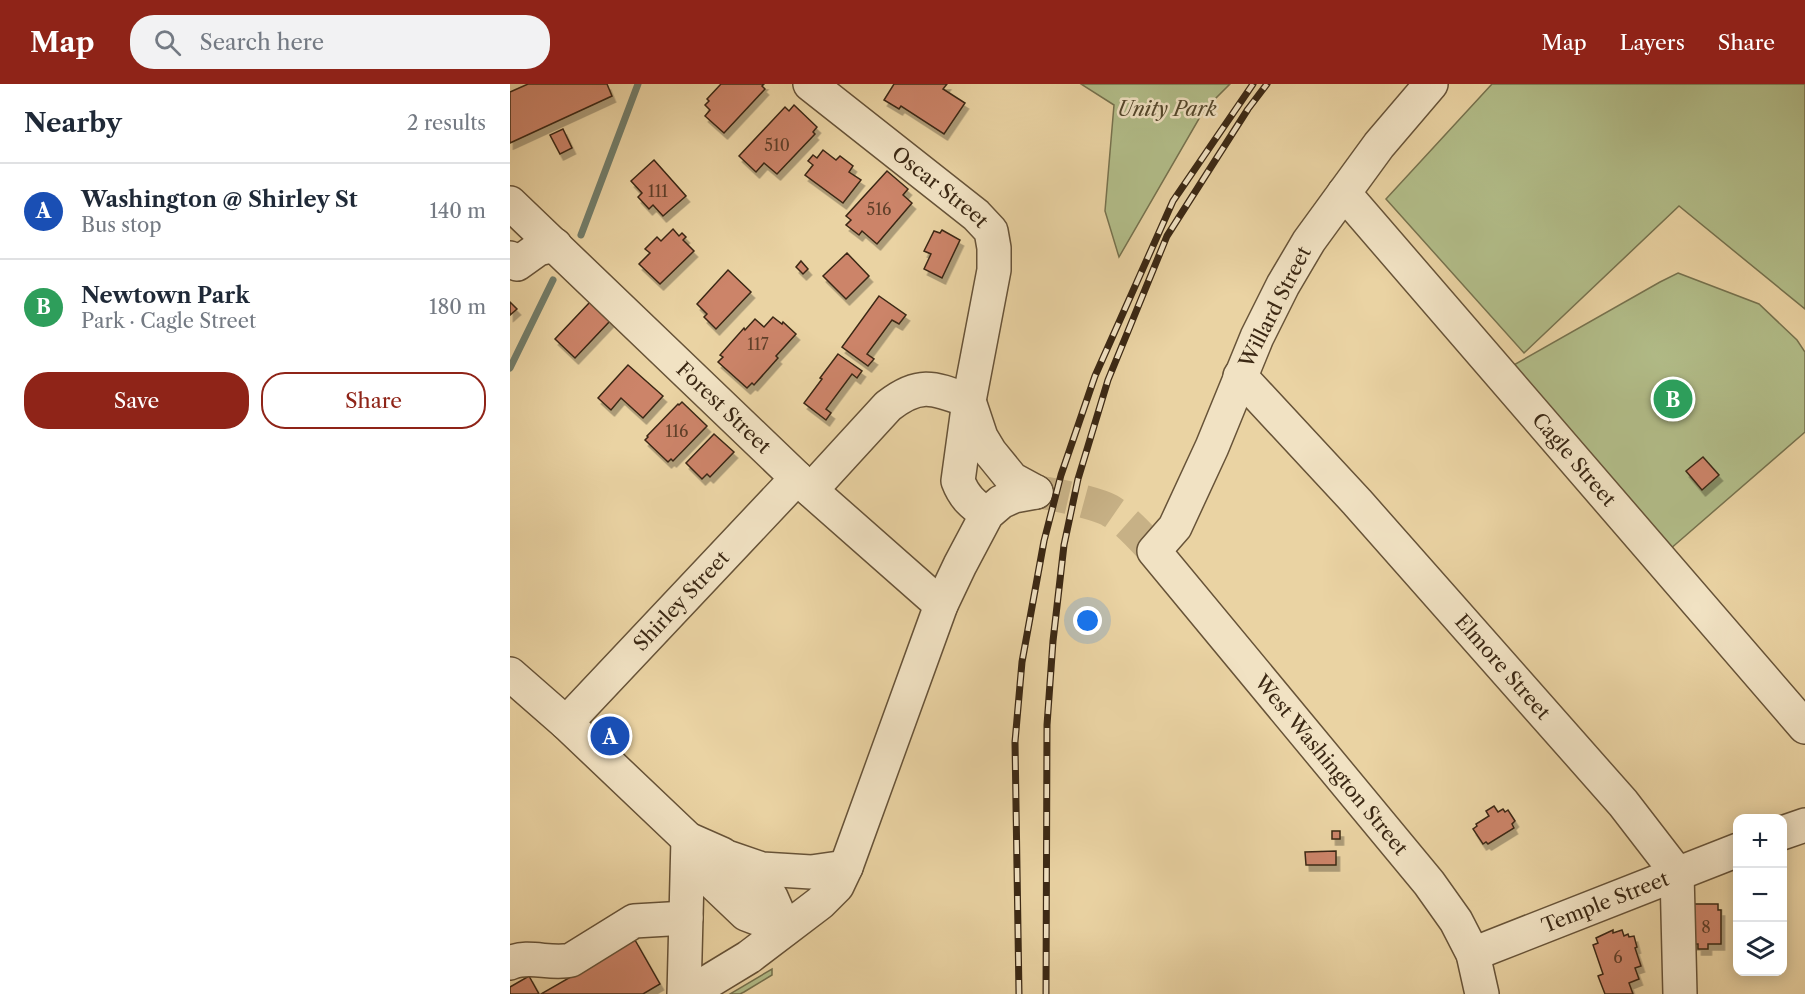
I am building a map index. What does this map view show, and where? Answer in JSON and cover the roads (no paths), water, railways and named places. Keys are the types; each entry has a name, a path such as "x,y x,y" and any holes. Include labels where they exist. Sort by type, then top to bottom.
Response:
{"street":[{"name":"Oscar Street","path":"810,84 976,215 991,231 994,270 969,401 958,481 963,493 973,505 987,514 1001,502 1014,496 1036,492 1012,479 990,452 981,437 969,401"},
{"name":"Willard Street","path":"1154,551 1175,527 1212,447 1240,376 1283,285 1309,241 1379,145 1431,84"},
{"name":"Cagle Street","path":"1344,193 1805,727"},
{"name":"Forest Street","path":"510,203 804,484 941,605"},
{"path":"510,258 517,264 538,249 555,245"},
{"name":"Elmore Street","path":"1240,376 1357,502 1623,803 1677,873"},
{"name":"Shirley Street","path":"566,723 804,484 888,406 902,395 920,388 941,391 969,401"},
{"path":"686,994 749,957 820,903 837,886 846,867 941,605 987,514"},
{"name":"West Washington Street","path":"1154,551 1429,883 1456,921 1473,954 1482,994"},
{"path":"510,675 566,723 688,839 762,869 811,872 846,867"},
{"path":"1787,831 1805,825"},
{"path":"686,994 688,839"},
{"path":"688,839 704,874 746,914 786,929"},
{"name":"Temple Street","path":"1473,954 1733,852"},
{"path":"722,854 771,897 786,929"},
{"path":"1677,873 1680,994"},
{"path":"510,963 529,959 559,963 571,960 634,921 686,918"}],"waterway":[{"path":"581,235 638,84"},
{"path":"510,368 553,280"}],"tunnel":[{"path":"1036,492 1094,504 1109,510 1127,523 1154,551"}],"railway":[{"path":"1019,994 1015,742 1022,662 1044,541 1061,475 1095,376 1173,201 1253,84"},
{"path":"1046,994 1047,725 1053,641 1064,545 1078,479 1108,380 1167,236 1248,109 1267,84"}],"place":[{"name":"Newtown Park","path":"1673,399"},
{"name":"Washington @ Shirley St","path":"610,736"}],"park label":[{"name":"Unity Park","path":"1167,109"}]}
